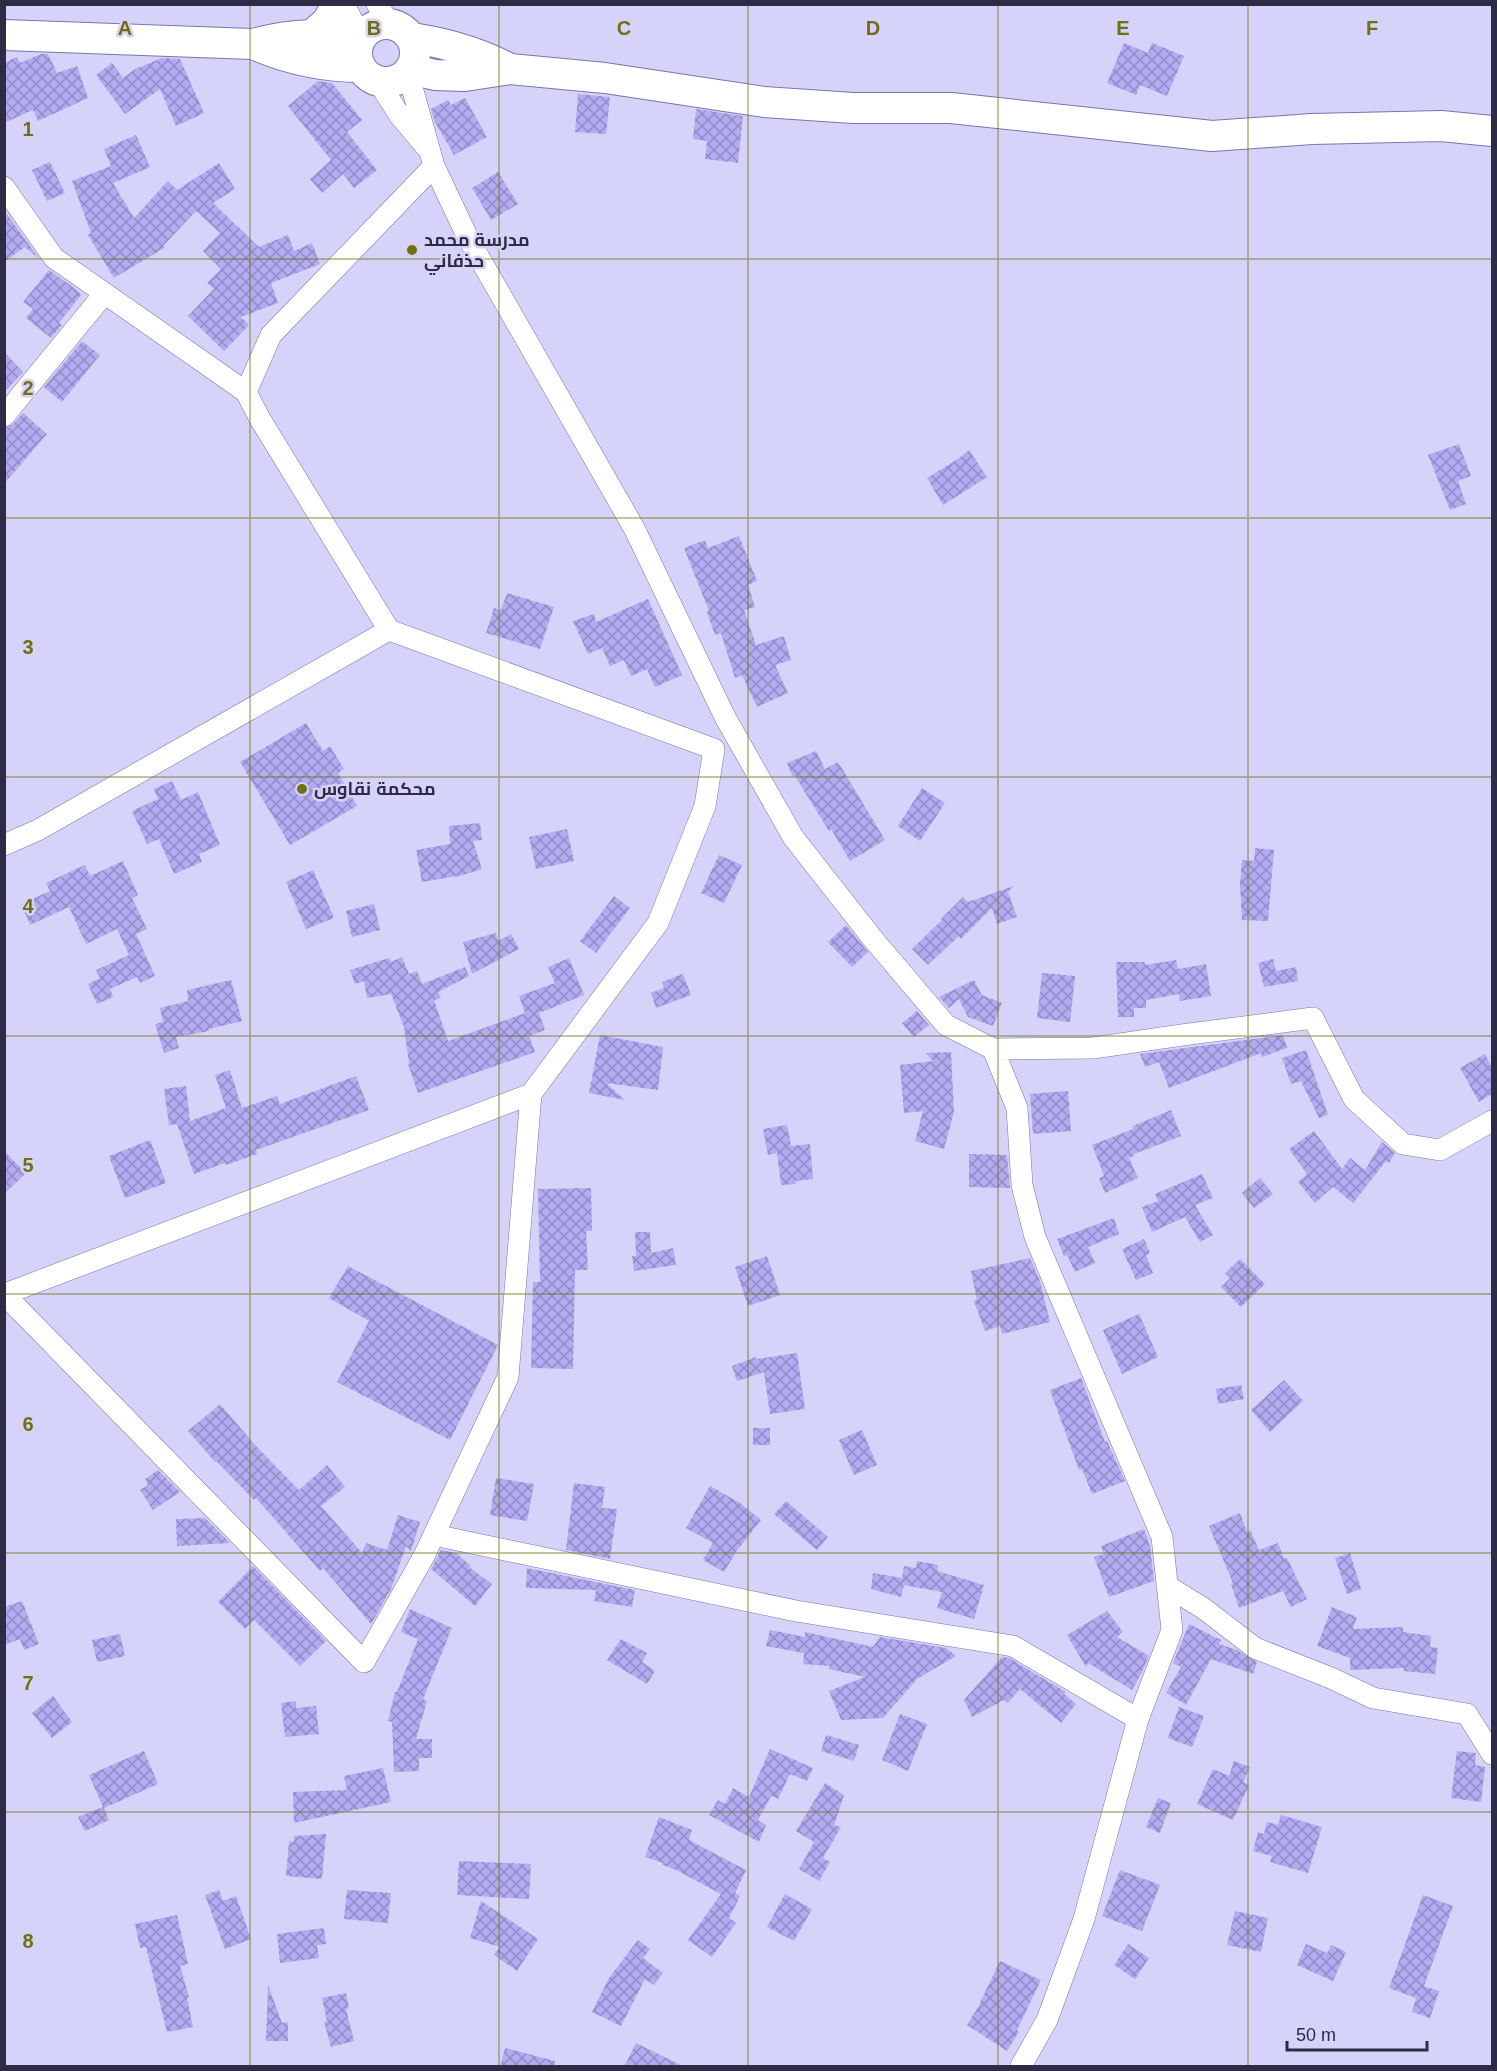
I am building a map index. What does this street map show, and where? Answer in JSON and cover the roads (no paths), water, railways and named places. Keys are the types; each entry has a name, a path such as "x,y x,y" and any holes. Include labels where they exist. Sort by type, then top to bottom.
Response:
{"street":[{"path":"313,34 327,22 337,4"},
{"path":"344,4 365,56 400,117 431,157 468,238 634,528 725,717 793,837 873,939 946,1025 993,1049 1093,1048 1313,1018 1354,1099 1403,1144 1440,1150 1492,1121"},
{"path":"365,56 372,27 393,22 432,41 472,51 510,69 605,78 764,102 853,108 951,108 1212,136 1312,129 1429,127 1492,131"},
{"path":"393,22 415,47 417,78 431,157"},
{"path":"4,35 253,44 283,37 313,34 365,56 392,81 400,78 495,73 510,69"},
{"path":"253,44 294,60 316,65 365,56"},
{"path":"246,392 271,335 431,157"},
{"path":"4,188 54,258 246,392 260,419 389,630 714,749"},
{"path":"4,416 104,294"},
{"path":"4,844 38,830 389,630"},
{"path":"531,1094 5,1294 364,1662 434,1535 508,1377 531,1094 658,923 705,806 714,749 725,717"},
{"path":"993,1049 1017,1108 1022,1185 1035,1237 1162,1537 1172,1630 1138,1719 1084,1919 1047,2020 1021,2067"},
{"path":"434,1535 796,1611 1013,1646 1138,1719"},
{"path":"1167,1586 1203,1608 1255,1648 1331,1678 1373,1698 1467,1714 1492,1754"}],"place":[{"name":"مدرسة محمد حذفاني","path":"412,250"},
{"name":"محكمة نقاوس","path":"302,789"}]}
